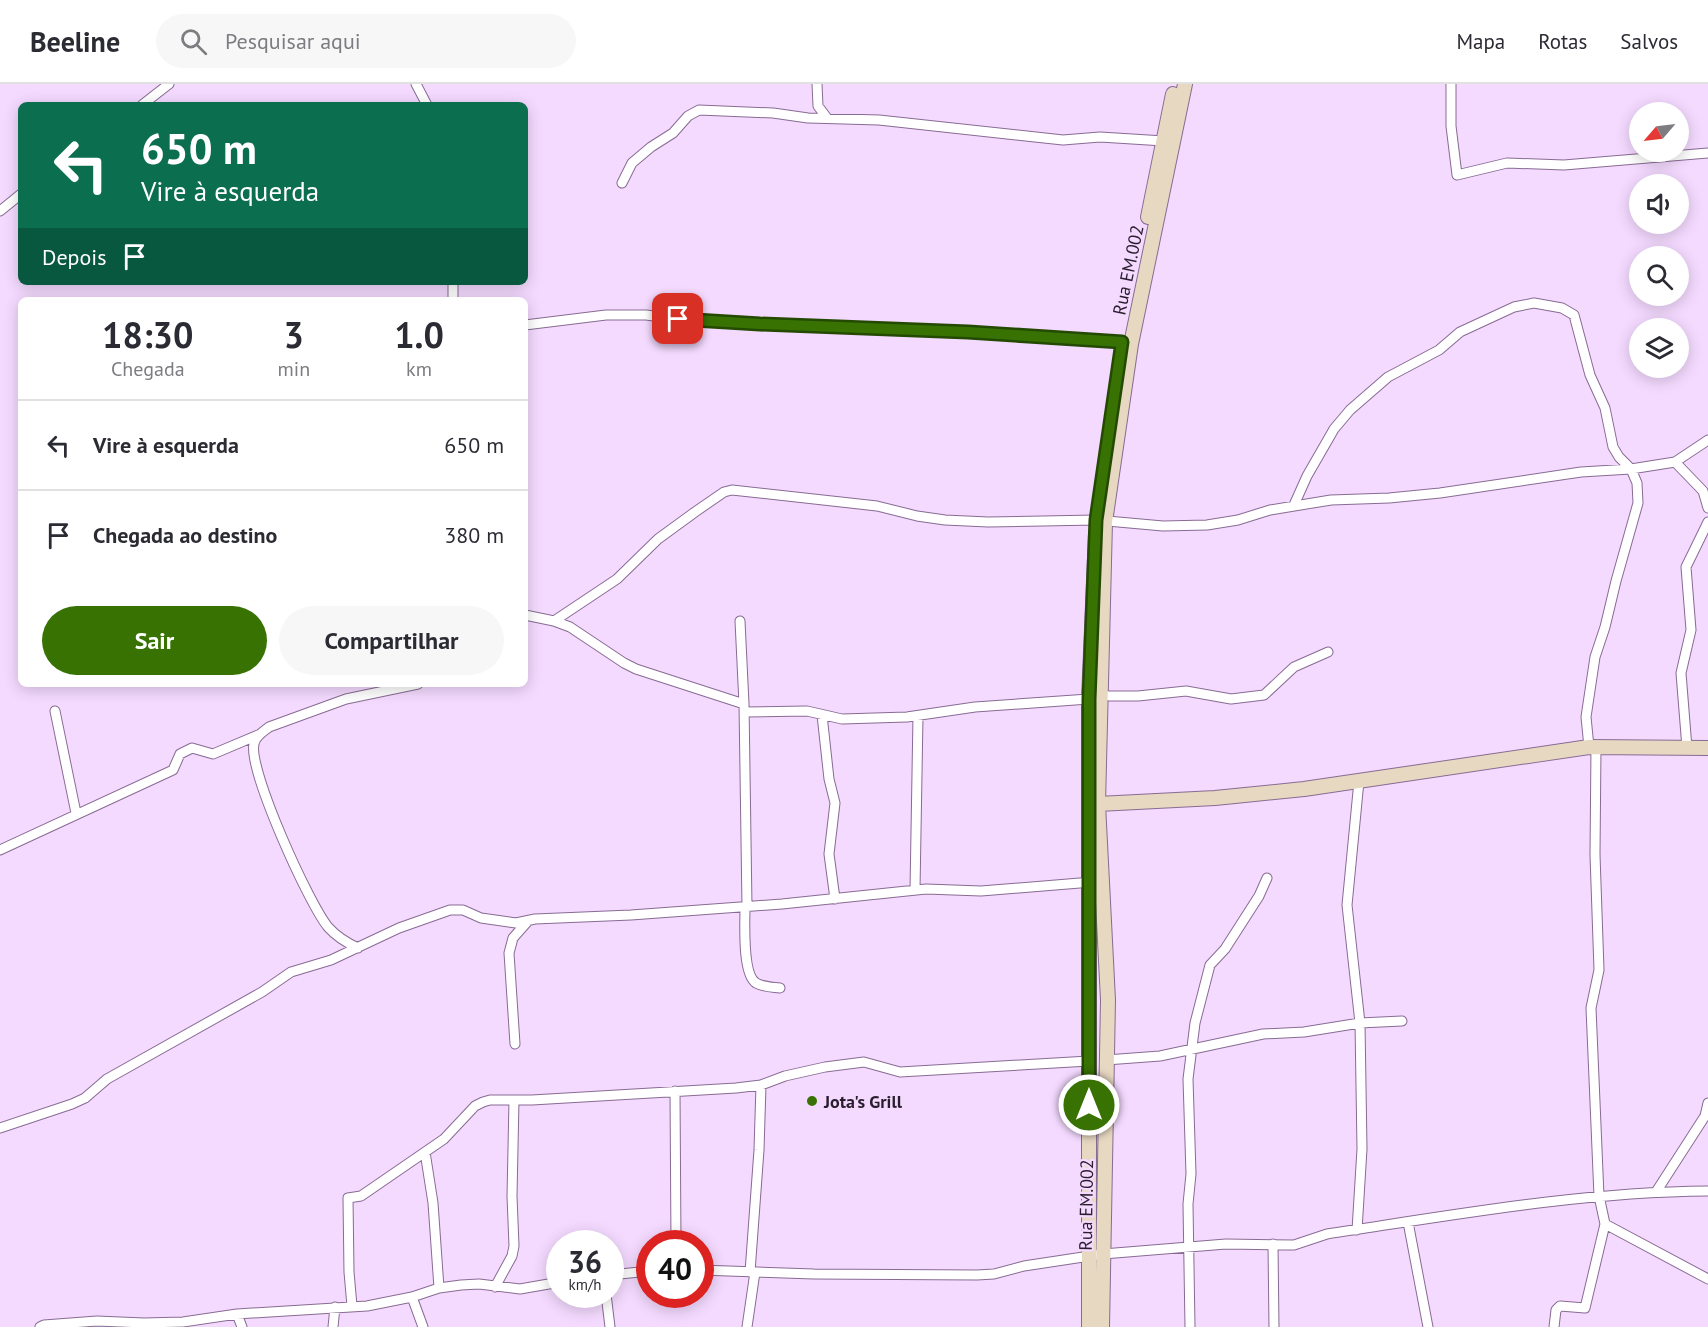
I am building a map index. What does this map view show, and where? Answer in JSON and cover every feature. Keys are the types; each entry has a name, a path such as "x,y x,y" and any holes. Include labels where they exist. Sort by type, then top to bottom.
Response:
{"street":[{"path":"146,102 169,84"},
{"path":"416,84 425,102"},
{"path":"817,84 818,106 827,118"},
{"name":"Rua EM.002","path":"1089,1327 1096,1255 1108,1000 1095,882 1095,697 1101,521 1122,342 1175,84"},
{"name":"Rua EM.002","path":"1101,521 1131,344 1185,84"},
{"path":"1451,84 1451,126 1457,175 1507,163 1564,165 1708,153"},
{"path":"622,183 633,163 651,147 673,133 688,116 699,110 773,113 808,118 879,120 1063,140 1100,137 1164,141"},
{"path":"0,211 18,196"},
{"path":"1294,505 1307,476 1334,429 1373,389 1406,366 1439,350 1460,332 1514,307 1534,303 1563,308 1574,315 1590,375 1605,408 1613,447 1631,469 1637,483 1638,503 1605,627 1594,657 1586,717 1592,747 1599,970 1592,1008 1599,1196 1605,1224 1585,1308 1560,1306 1556,1310 1554,1327"},
{"path":"528,325 606,315 646,315 694,321 904,329 1122,342"},
{"path":"554,621 617,579 676,525 724,492 732,490 877,506 945,520 1101,521 1163,526 1207,525 1238,520 1294,505 1331,500 1420,495 1581,472 1631,469 1675,462 1708,440"},
{"path":"1675,462 1703,491 1708,508"},
{"path":"1688,748 1681,673 1691,630 1686,567 1708,522"},
{"path":"528,616 570,627 636,669 744,708 807,711 842,719 918,716 975,707 1185,691 1231,699 1264,695 1294,667 1328,652"},
{"path":"740,621 749,972 754,982 780,988"},
{"path":"0,850 173,770 180,754 192,748 213,754 258,735 268,727 346,699 404,687"},
{"name":"Rua EM.002","path":"1095,697 1098,804 1089,1062 1096,1255 1102,1327"},
{"path":"55,711 76,813"},
{"path":"822,715 829,779 835,803 829,854 836,899"},
{"path":"915,890 918,716"},
{"path":"258,735 254,744 254,757 274,818 294,865 312,902 328,927 347,943 358,948"},
{"path":"1098,804 1215,798 1304,789 1592,747 1708,748"},
{"path":"1357,1230 1362,1149 1360,1023 1347,905 1359,782"},
{"path":"1190,1327 1188,1204 1191,1174 1188,1079 1195,1023 1210,965 1225,949 1260,896 1267,878"},
{"path":"0,1128 85,1098 107,1079 262,992 291,972 331,960 399,928 450,910 463,910 481,918 499,922 516,922 746,907 915,890 981,891 1095,882"},
{"path":"515,1044 509,953 513,938 529,920"},
{"path":"1106,1060 1160,1056 1263,1034 1304,1032 1360,1023 1402,1022"},
{"path":"352,1306 348,1198 361,1196 444,1139 475,1106 490,1100 675,1090 697,1091 761,1085 785,1076 825,1067 864,1062 900,1072 1089,1062"},
{"path":"747,1327 753,1272 761,1085"},
{"path":"675,1090 676,1230"},
{"path":"495,1287 512,1256 514,1246 514,1100"},
{"path":"1656,1192 1705,1116 1708,1103"},
{"path":"425,1152 432,1203 438,1288"},
{"path":"714,1270 994,1274 1024,1266 1096,1255 1226,1244 1294,1245 1327,1234 1599,1196 1708,1191"},
{"path":"1408,1222 1428,1327"},
{"path":"1605,1224 1708,1279"},
{"path":"1273,1244 1274,1327"},
{"path":"40,1327 44,1325 184,1324 237,1314 367,1306 412,1297 438,1288 479,1284 520,1288 546,1284"},
{"path":"412,1297 423,1327"},
{"path":"333,1327 335,1307"},
{"path":"608,1308 610,1327"},
{"path":"237,1314 242,1327"}],"place":[{"name":"Jota's Grill","path":"812,1101"}],"route":[{"path":"678,319 968,332 1122,342 1096,520 1089,699 1089,1105"}]}
